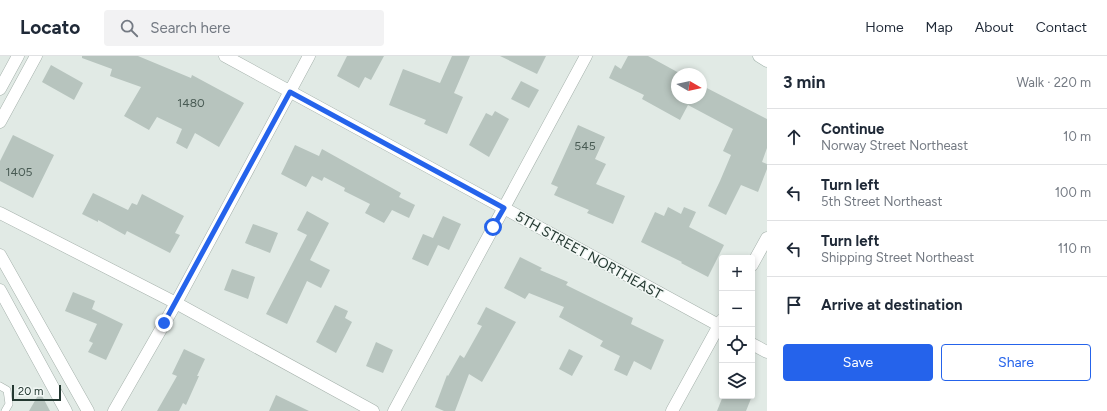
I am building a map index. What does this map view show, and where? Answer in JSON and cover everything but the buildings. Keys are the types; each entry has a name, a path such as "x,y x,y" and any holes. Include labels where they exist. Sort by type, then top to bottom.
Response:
{"street":[{"path":"0,89 18,56"},
{"path":"0,122 36,56"},
{"name":"5TH STREET NORTHEAST","path":"225,56 719,323"},
{"path":"114,411 176,303 309,56"},
{"path":"394,411 586,56"},
{"path":"759,56 767,60"},
{"path":"0,213 176,303 373,411"},
{"path":"755,260 767,238"},
{"path":"0,255 88,411"},
{"path":"0,290 66,411"},
{"path":"672,411 719,327"},
{"path":"755,346 767,352"}],"lane":[{"path":"0,386 7,390 9,404 5,411"}],"route":[{"path":"164,323 290,92 504,208 493,227"}]}
